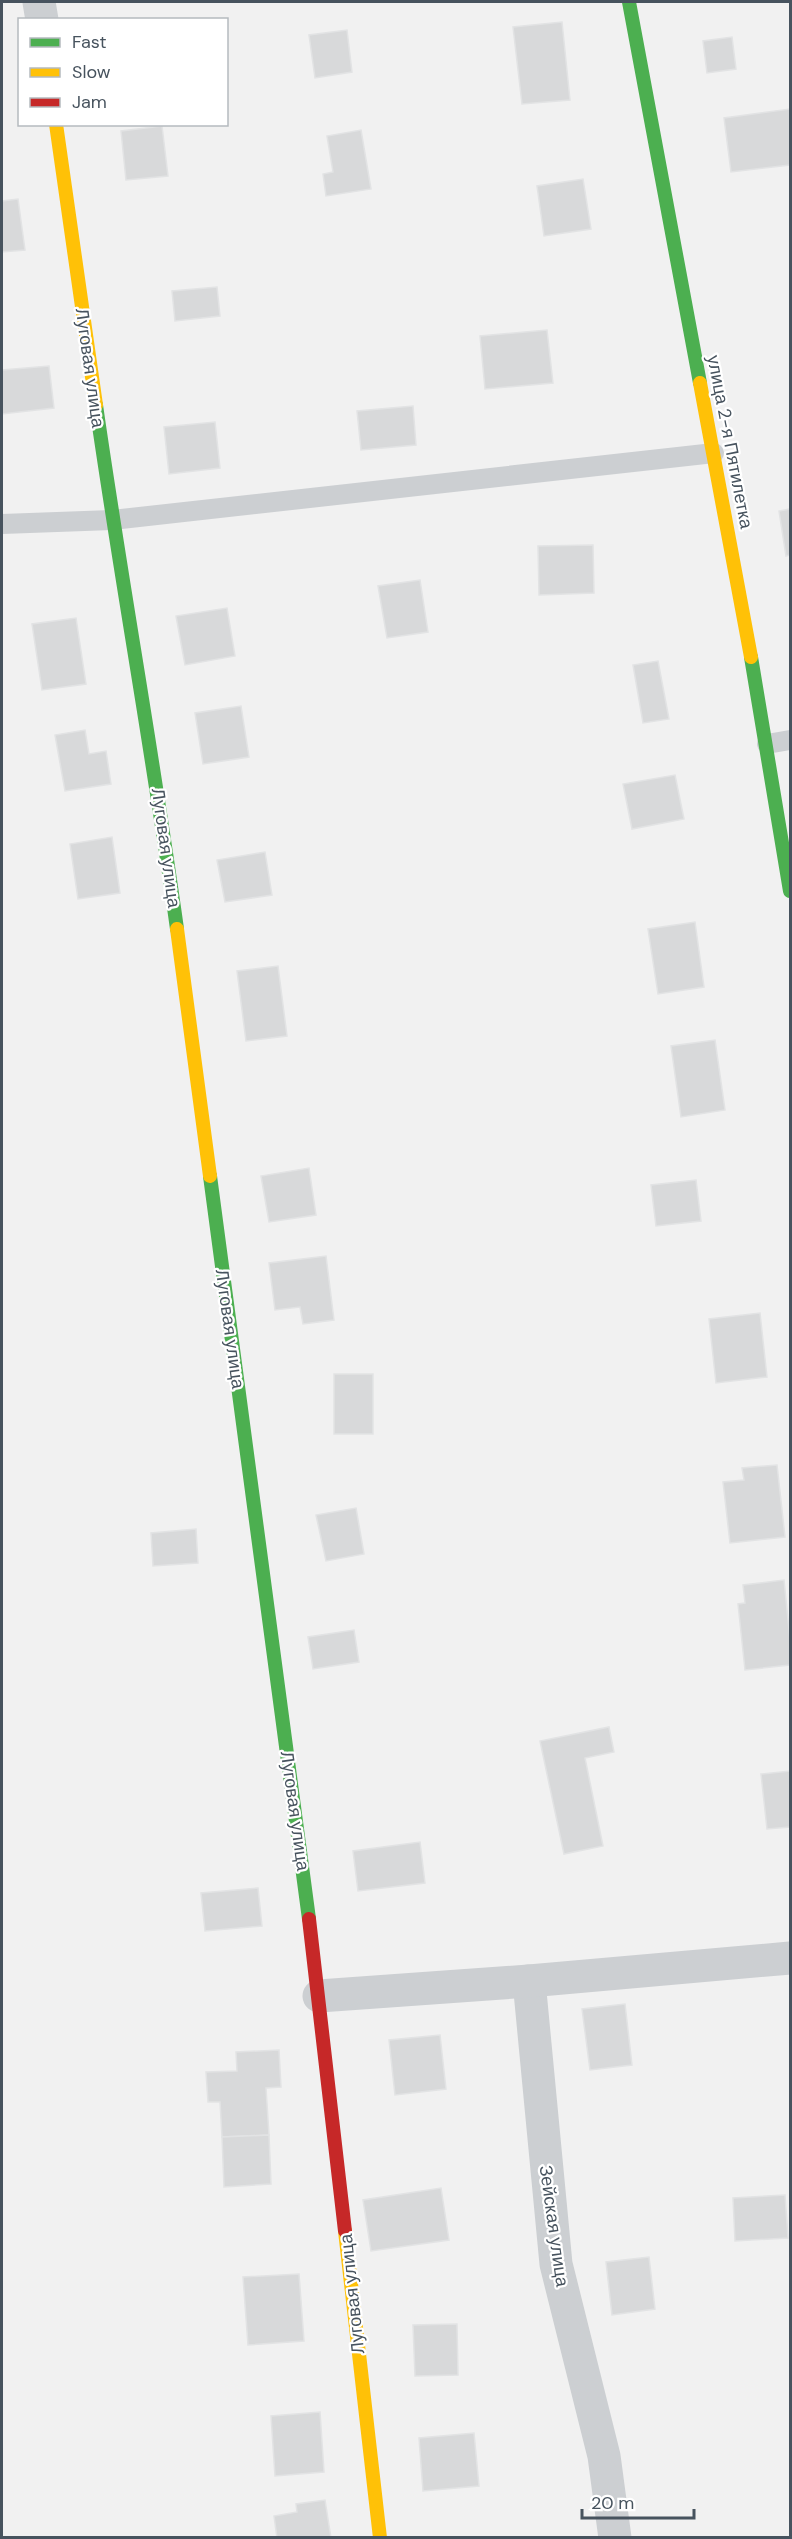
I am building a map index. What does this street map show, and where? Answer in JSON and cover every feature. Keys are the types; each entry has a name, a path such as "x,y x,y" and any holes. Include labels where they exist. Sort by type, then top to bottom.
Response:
{"street":[{"path":"39,2 42,18"},
{"name":"улица 2-я Пятилетка","path":"629,2 767,744 790,891"},
{"name":"Луговая улица","path":"56,126 112,520 158,788 319,1996 380,2538"},
{"path":"319,1996 529,1981 790,1958"},
{"name":"Зейская улица","path":"529,1981 556,2264 604,2456 615,2538"}],"lane":[{"path":"2,524 112,520 714,453"},
{"path":"767,744 790,740"}],"building":[{"path":"562,22 570,100 522,104 513,27"},
{"path":"347,30 352,72 315,78 309,35"},
{"path":"732,37 736,69 707,73 703,41"},
{"path":"790,109 790,165 731,172 724,118"},
{"path":"162,126 168,176 126,180 121,131"},
{"path":"361,130 371,189 326,196 323,174 333,172 327,136"},
{"path":"583,179 591,229 544,236 537,186"},
{"path":"18,199 25,250 2,252 2,201"},
{"path":"217,287 220,316 175,321 172,291"},
{"path":"547,330 553,383 485,389 480,336"},
{"path":"49,366 54,408 2,414 2,370"},
{"path":"413,406 416,445 361,450 357,411"},
{"path":"215,422 220,468 169,474 164,427"},
{"path":"790,509 790,555 786,556 779,511"},
{"path":"593,545 594,593 539,595 538,546"},
{"path":"420,580 428,632 387,638 378,586"},
{"path":"227,608 235,656 185,665 176,616"},
{"path":"76,618 86,684 42,690 32,624"},
{"path":"658,661 669,719 643,723 633,665"},
{"path":"241,706 249,757 203,764 195,713"},
{"path":"85,730 89,754 106,751 111,784 65,791 55,735"},
{"path":"675,775 684,819 632,829 623,784"},
{"path":"112,837 120,893 78,899 70,844"},
{"path":"265,852 272,895 225,902 217,860"},
{"path":"695,922 704,987 658,994 648,929"},
{"path":"278,966 287,1036 246,1041 237,971"},
{"path":"715,1040 725,1110 681,1117 671,1046"},
{"path":"309,1168 316,1215 269,1222 261,1176"},
{"path":"696,1180 701,1221 656,1226 651,1185"},
{"path":"326,1256 334,1320 303,1324 300,1307 275,1310 269,1263"},
{"path":"760,1313 767,1377 716,1383 709,1319"},
{"path":"334,1374 373,1374 373,1434 334,1434"},
{"path":"777,1465 785,1537 730,1543 723,1482 744,1480 742,1468"},
{"path":"356,1508 364,1554 326,1561 316,1515"},
{"path":"196,1529 198,1563 153,1566 151,1533"},
{"path":"784,1580 790,1665 745,1670 738,1604 745,1603 743,1585"},
{"path":"354,1630 359,1662 313,1669 308,1637"},
{"path":"609,1727 614,1752 585,1758 603,1846 564,1854 540,1741"},
{"path":"790,1771 790,1827 767,1829 761,1774"},
{"path":"420,1842 425,1883 358,1891 353,1851"},
{"path":"258,1888 262,1926 205,1931 201,1893"},
{"path":"625,2004 632,2065 590,2070 582,2009"},
{"path":"440,2035 446,2089 395,2095 389,2040"},
{"path":"279,2050 281,2087 266,2088 269,2135 222,2137 220,2102 208,2102 206,2072 237,2071 236,2052"},
{"path":"269,2135 271,2184 224,2187 222,2137"},
{"path":"441,2188 449,2240 371,2251 363,2200"},
{"path":"785,2195 788,2238 735,2241 733,2198"},
{"path":"649,2257 655,2309 612,2315 606,2262"},
{"path":"299,2274 304,2341 248,2345 243,2277"},
{"path":"457,2324 458,2375 415,2376 413,2325"},
{"path":"320,2412 324,2472 275,2476 271,2416"},
{"path":"474,2433 479,2486 423,2491 419,2438"},
{"path":"325,2500 331,2538 277,2538 274,2516 297,2512 296,2504"}],"traffic: fast":[{"path":"629,2 700,383"},
{"path":"96,405 177,929"},
{"path":"751,657 790,891"},
{"path":"210,1176 309,1919"}],"traffic: slow":[{"path":"56,126 96,405"},
{"path":"700,383 751,657"},
{"path":"177,929 210,1176"},
{"path":"345,2231 380,2538"}],"traffic: jam":[{"path":"309,1919 345,2231"}]}
